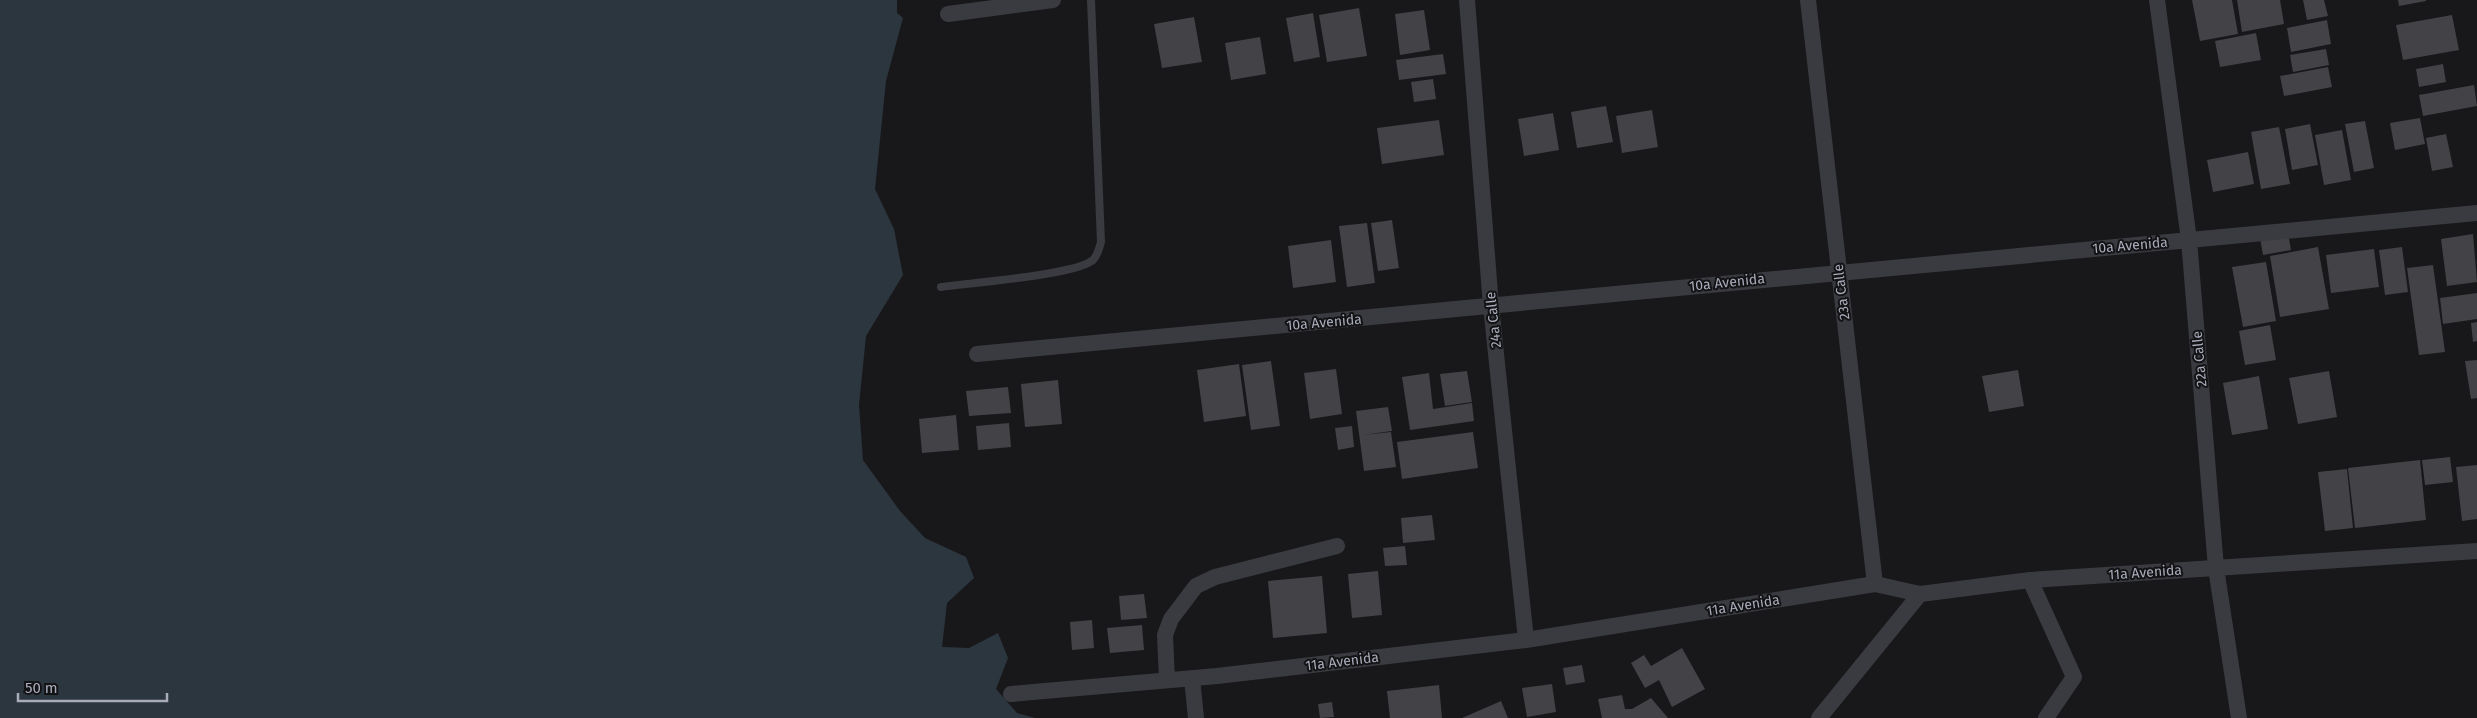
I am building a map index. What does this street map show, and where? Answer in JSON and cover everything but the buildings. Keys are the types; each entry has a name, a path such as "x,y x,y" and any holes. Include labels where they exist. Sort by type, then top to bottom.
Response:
{"street":[{"path":"948,14 1053,0"},
{"name":"24a Calle","path":"1467,0 1491,306 1526,640"},
{"name":"23a Calle","path":"1808,0 1875,584"},
{"name":"22a Calle","path":"2157,0 2189,240 2216,568 2239,718"},
{"name":"10a Avenida","path":"977,354 1491,306 1838,271 2477,213"},
{"path":"1167,680 1165,635 1171,619 1196,586 1215,577 1337,546"},
{"name":"11a Avenida","path":"1011,694 1192,678 1526,640 1875,584 1920,594 2030,580 2477,551"},
{"path":"2030,580 2074,677 2046,718"},
{"path":"1819,718 1920,594"},
{"path":"1192,678 1196,718"}],"lane":[{"path":"941,287 1068,270 1093,259 1099,251 1101,242 1091,0"}],"shaded area":[{"path":"0,0 897,0 897,13 903,18 886,81 875,189 894,229 903,275 866,336 859,405 863,460 900,511 925,538 966,557 974,578 947,603 942,647 969,648 998,633 1008,658 996,689 1017,713 1035,718 0,718"}]}
